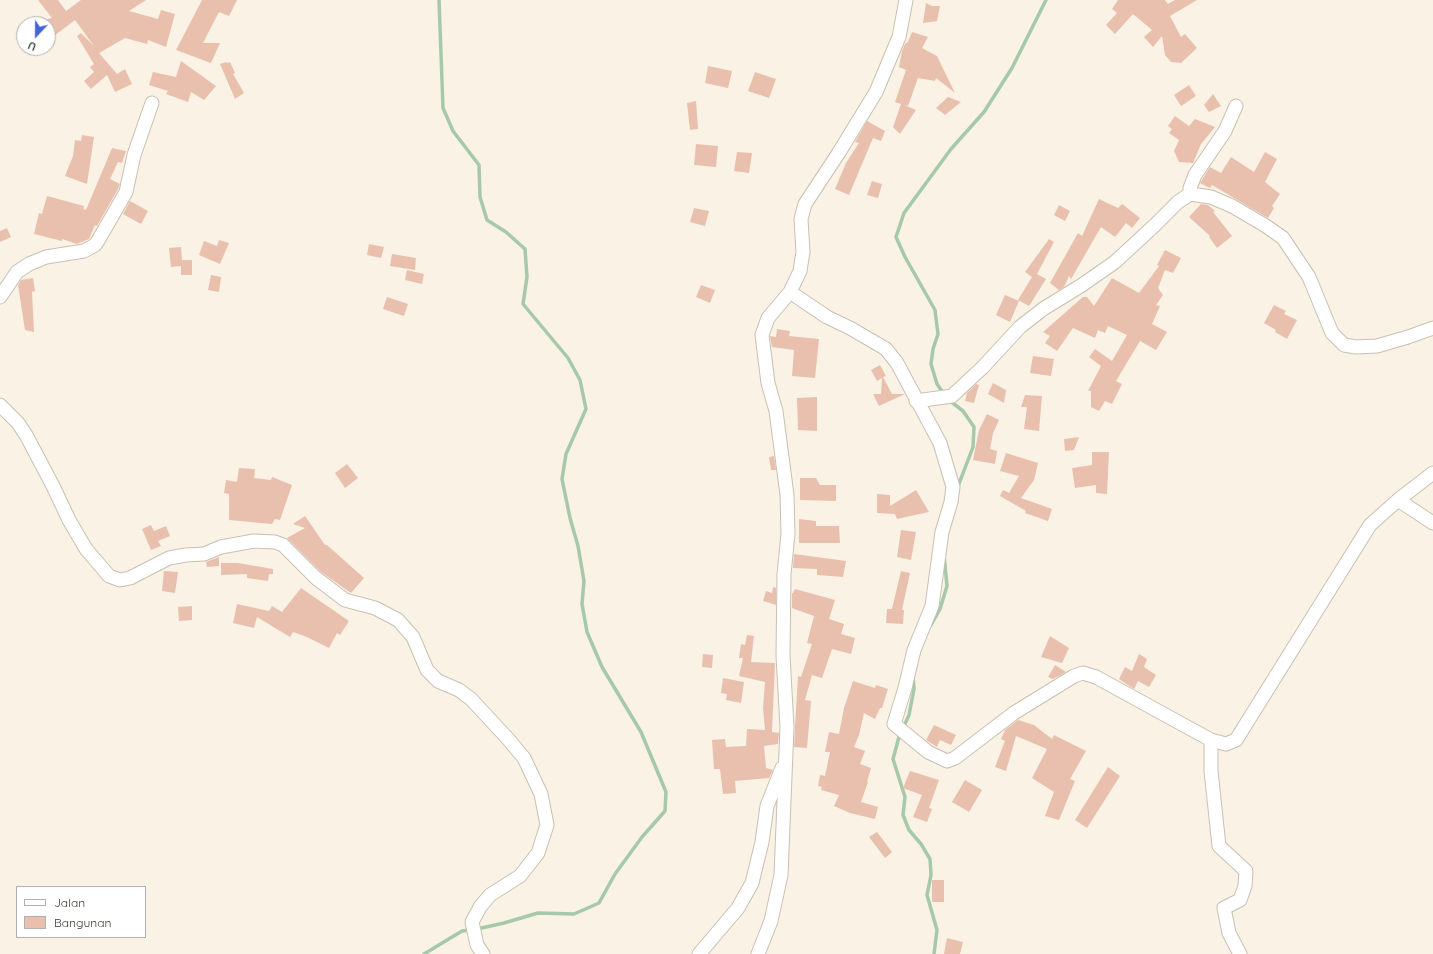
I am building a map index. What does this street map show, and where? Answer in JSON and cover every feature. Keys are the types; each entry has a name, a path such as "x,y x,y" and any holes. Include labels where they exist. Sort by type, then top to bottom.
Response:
{"street":[{"path":"758,954 771,921 781,875 787,727 783,656 784,574 788,534 787,495 776,411 768,383 762,335 768,318 790,292 800,271 803,252 801,219 805,204 876,92 899,37 906,0"},
{"path":"0,297 17,272 30,264 46,257 84,251 95,245 126,192 134,155 152,103"},
{"path":"1190,194 1190,188 1195,175 1225,131 1236,106"},
{"path":"916,401 952,396 983,367 1020,327 1043,309 1082,285 1114,262 1178,202 1190,194 1212,197 1232,206 1283,238 1309,277 1332,333 1344,345 1356,347 1377,346 1433,328"},
{"path":"790,292 827,317 863,335 886,349 897,363 916,401 940,443 953,487 951,502 942,532 932,606 914,650 905,688 894,719 894,724 928,752 947,760 955,758 1014,713 1074,676 1083,673 1096,677 1211,740 1226,744 1236,740 1370,525 1398,500 1433,473"},
{"path":"0,405 18,423 26,435 69,520 86,549 109,576 120,580 130,578 169,558 186,554 204,554 221,547 254,541 275,542 283,546 316,578 345,600 374,608 398,620 413,636 426,670 438,681 459,690 471,699 524,758 541,794 546,825 538,853 520,876 490,895 480,907 472,922 480,950"},
{"path":"1398,500 1433,523"},
{"path":"1211,740 1210,771 1219,846 1246,871 1245,886 1240,900 1224,908 1229,933 1240,954"},
{"path":"699,954 738,908 752,883 762,842 767,806 786,758"}],"building":[{"path":"38,0 58,0 66,11 81,0 146,0 129,11 158,19 161,10 175,14 166,47 148,40 147,44 125,38 99,53 117,74 125,69 132,84 115,92 107,75 91,89 84,81 94,72 90,67 94,64 77,36 81,33 94,46 75,20 56,34 56,16 50,16"},
{"path":"202,0 237,0 229,16 219,12 203,43 220,43 211,63 176,50"},
{"path":"1118,0 1165,0 1168,4 1175,0 1197,0 1170,16 1181,37 1185,34 1197,48 1181,63 1171,62 1165,55 1162,36 1153,47 1144,37 1152,30 1133,14 1115,34 1106,25 1117,13 1112,9"},
{"path":"926,3 932,6 940,6 937,21 923,23"},
{"path":"912,32 928,37 922,48 937,56 955,93 936,78 935,81 918,78 908,106 904,105 916,110 900,134 893,127 901,104 895,102 906,70 899,67 902,51"},
{"path":"181,61 216,86 204,100 191,92 188,102 166,94 168,91 149,85 153,72 176,77"},
{"path":"230,62 235,73 233,74 244,93 235,99 220,64"},
{"path":"708,66 732,71 728,88 705,83"},
{"path":"755,72 776,79 769,98 748,91"},
{"path":"1189,85 1196,96 1181,106 1174,95"},
{"path":"1213,94 1221,106 1209,112 1204,105"},
{"path":"948,97 961,102 945,115 936,108"},
{"path":"696,101 698,129 690,130 687,103"},
{"path":"1175,116 1189,126 1195,119 1215,127 1201,144 1193,163 1179,162 1174,151 1179,140 1169,133 1172,129 1168,126"},
{"path":"867,121 885,131 881,141 873,138 849,195 835,189 846,163 859,143 855,142"},
{"path":"82,135 94,137 87,184 65,176 73,156 75,140 81,141"},
{"path":"696,144 718,146 716,167 694,165"},
{"path":"112,148 126,151 122,163 118,162 110,179 120,184 97,226 95,225 89,239 77,244 62,239 62,241 34,234 39,213 42,214 47,196 84,206 83,209 86,210"},
{"path":"737,152 752,153 749,173 734,171"},
{"path":"1265,152 1277,159 1265,182 1280,194 1272,206 1274,208 1268,218 1212,185 1210,188 1200,183 1210,167 1221,173 1231,157 1254,172"},
{"path":"872,181 882,184 878,198 867,195"},
{"path":"1099,199 1118,208 1122,204 1140,218 1132,228 1126,223 1115,237 1101,227 1071,279 1069,276 1064,287 1059,290 1050,283 1078,233 1082,236"},
{"path":"130,201 148,211 141,224 123,214"},
{"path":"1201,204 1208,205 1215,211 1213,212 1232,236 1217,248 1209,237 1210,236 1189,217"},
{"path":"1059,205 1070,211 1065,221 1054,215"},
{"path":"694,208 709,211 705,226 690,222"},
{"path":"7,228 11,237 0,242 0,231"},
{"path":"1049,239 1054,242 1037,274 1046,279 1029,306 1018,300 1032,277 1025,272"},
{"path":"219,240 229,243 220,264 199,255 204,241 217,246"},
{"path":"369,244 384,247 381,258 367,255"},
{"path":"181,247 182,260 192,260 192,275 181,275 181,266 171,267 169,248"},
{"path":"1165,250 1181,258 1173,273 1165,270 1158,288 1163,295 1156,305 1160,306 1152,324 1167,332 1156,350 1140,341 1116,381 1122,384 1112,404 1105,401 1099,411 1091,407 1091,391 1088,391 1101,366 1089,357 1095,349 1112,361 1127,335 1108,326 1105,333 1098,330 1095,338 1073,328 1057,351 1045,343 1050,336 1043,332 1083,297 1087,297 1094,306 1112,278 1139,293 1159,266 1157,265"},
{"path":"392,254 416,258 415,270 390,266"},
{"path":"407,270 424,274 422,284 405,280"},
{"path":"211,275 221,277 219,292 208,290"},
{"path":"33,278 35,291 32,292 34,332 25,330 18,285 21,280"},
{"path":"701,285 715,290 710,303 696,297"},
{"path":"1005,295 1019,301 1010,322 996,315"},
{"path":"387,297 408,304 404,316 383,309"},
{"path":"1274,305 1286,311 1284,314 1297,320 1287,339 1264,323"},
{"path":"777,329 790,331 789,336 819,339 815,378 792,376 794,350 772,347 770,336 776,337"},
{"path":"1033,356 1054,359 1051,376 1030,373"},
{"path":"880,365 886,376 883,377 892,394 905,394 879,406 873,394 881,394 882,378 877,381 871,370"},
{"path":"993,383 1006,390 1004,403 988,394"},
{"path":"976,384 979,385 974,403 965,401 967,393"},
{"path":"1025,395 1042,396 1039,431 1024,429 1027,407 1021,407"},
{"path":"817,397 817,431 798,430 797,398"},
{"path":"987,414 999,420 993,433 990,449 997,451 995,464 973,460 979,430"},
{"path":"1079,437 1074,450 1065,451 1064,439"},
{"path":"1092,452 1109,452 1107,494 1096,493 1096,485 1075,488 1072,468 1092,465"},
{"path":"1006,453 1038,463 1034,480 1021,498 1052,509 1048,521 1025,513 1026,511 1000,496 1003,490 1009,493 1019,476 1000,471"},
{"path":"774,456 776,470 771,470 769,457"},
{"path":"347,464 358,478 345,488 335,473"},
{"path":"239,468 255,469 254,478 271,480 272,477 292,485 280,520 275,519 272,524 229,520 229,494 224,493 226,480 237,482"},
{"path":"800,478 816,478 820,485 836,485 836,501 800,500"},
{"path":"916,490 929,512 897,519 895,514 877,513 877,494 890,495 890,506"},
{"path":"305,516 325,545 327,545 364,578 351,593 321,572 287,538 305,528 293,524"},
{"path":"799,519 816,521 816,526 839,526 840,543 799,543"},
{"path":"151,525 154,531 166,526 170,536 158,541 161,546 151,550 142,529"},
{"path":"901,530 916,532 911,560 897,557"},
{"path":"794,554 846,561 843,577 817,575 817,569 793,568"},
{"path":"219,557 219,566 207,567 206,562"},
{"path":"221,563 238,563 273,569 273,574 269,574 268,581 247,578 247,574 221,575"},
{"path":"164,571 178,572 175,593 162,591"},
{"path":"901,571 910,573 902,610 904,610 903,624 886,623 887,609 892,609"},
{"path":"773,587 776,588 776,605 763,601 766,591 772,593"},
{"path":"301,588 349,621 340,635 337,633 329,648 293,632 290,637 257,617 254,628 233,623 237,604 269,611 272,606 282,612"},
{"path":"795,589 835,600 829,619 844,624 841,634 855,638 851,654 832,649 822,678 812,675 805,700 811,701 807,748 794,747 795,726 798,676 801,677 812,644 807,643 814,616 792,608 792,593"},
{"path":"192,606 192,620 179,621 178,607"},
{"path":"747,635 754,636 751,662 775,663 772,732 779,733 778,744 764,746 766,768 773,770 769,778 735,781 736,793 723,794 720,769 714,769 712,740 725,739 726,747 746,746 747,729 765,730 763,708 765,682 739,676 743,658 739,658 741,644 745,645"},
{"path":"1050,636 1069,648 1062,663 1041,657"},
{"path":"703,654 713,655 712,668 702,667"},
{"path":"1139,654 1147,659 1144,667 1156,675 1149,687 1138,681 1134,689 1119,679 1125,667 1132,671"},
{"path":"1055,665 1066,672 1053,679 1048,677"},
{"path":"723,678 744,682 741,703 726,700 727,694 721,693"},
{"path":"853,681 875,688 876,685 888,689 882,708 880,708 875,719 864,713 859,735 854,747 865,751 860,764 871,768 861,802 878,807 875,819 850,813 834,806 839,795 821,790 822,787 818,786 820,775 825,776 830,752 825,752 829,732 839,734 844,708"},
{"path":"1018,720 1034,725 1052,739 1054,735 1086,751 1070,779 1075,781 1059,820 1045,816 1054,792 1032,778 1047,749 1016,736 1006,771 995,767 1005,741 1001,739 1005,730"},
{"path":"934,725 956,735 951,745 940,740 937,747 926,740"},
{"path":"1108,767 1120,776 1087,828 1075,820"},
{"path":"910,771 939,780 929,808 932,809 927,822 913,817 922,795 903,788"},
{"path":"965,780 982,790 969,812 952,802"},
{"path":"877,832 892,852 885,858 869,837"},
{"path":"932,880 944,880 944,902 932,902"},
{"path":"947,938 963,942 960,954 944,954"}],"waterway":[{"path":"439,0 443,108 453,131 479,165 480,197 487,220 506,232 525,249 527,277 523,304 568,358 580,380 586,409 566,454 562,479 570,518 578,546 584,581 582,604 587,632 602,667 641,732 666,792 665,811 642,837 615,874 599,903 574,914 538,913 477,929"},
{"path":"944,394 937,384 931,364 933,349 938,334 935,310 905,257 896,237 904,213 951,149 984,112 1012,68 1046,0"},
{"path":"949,400 963,411 974,427 973,447 957,489"},
{"path":"931,625 940,609 947,586 944,555"},
{"path":"913,677 914,689 909,715 899,737 893,759 905,797 903,815 909,830 921,844 930,859 931,875 927,895 937,930 934,954"},
{"path":"424,954 462,931 470,930"}]}
